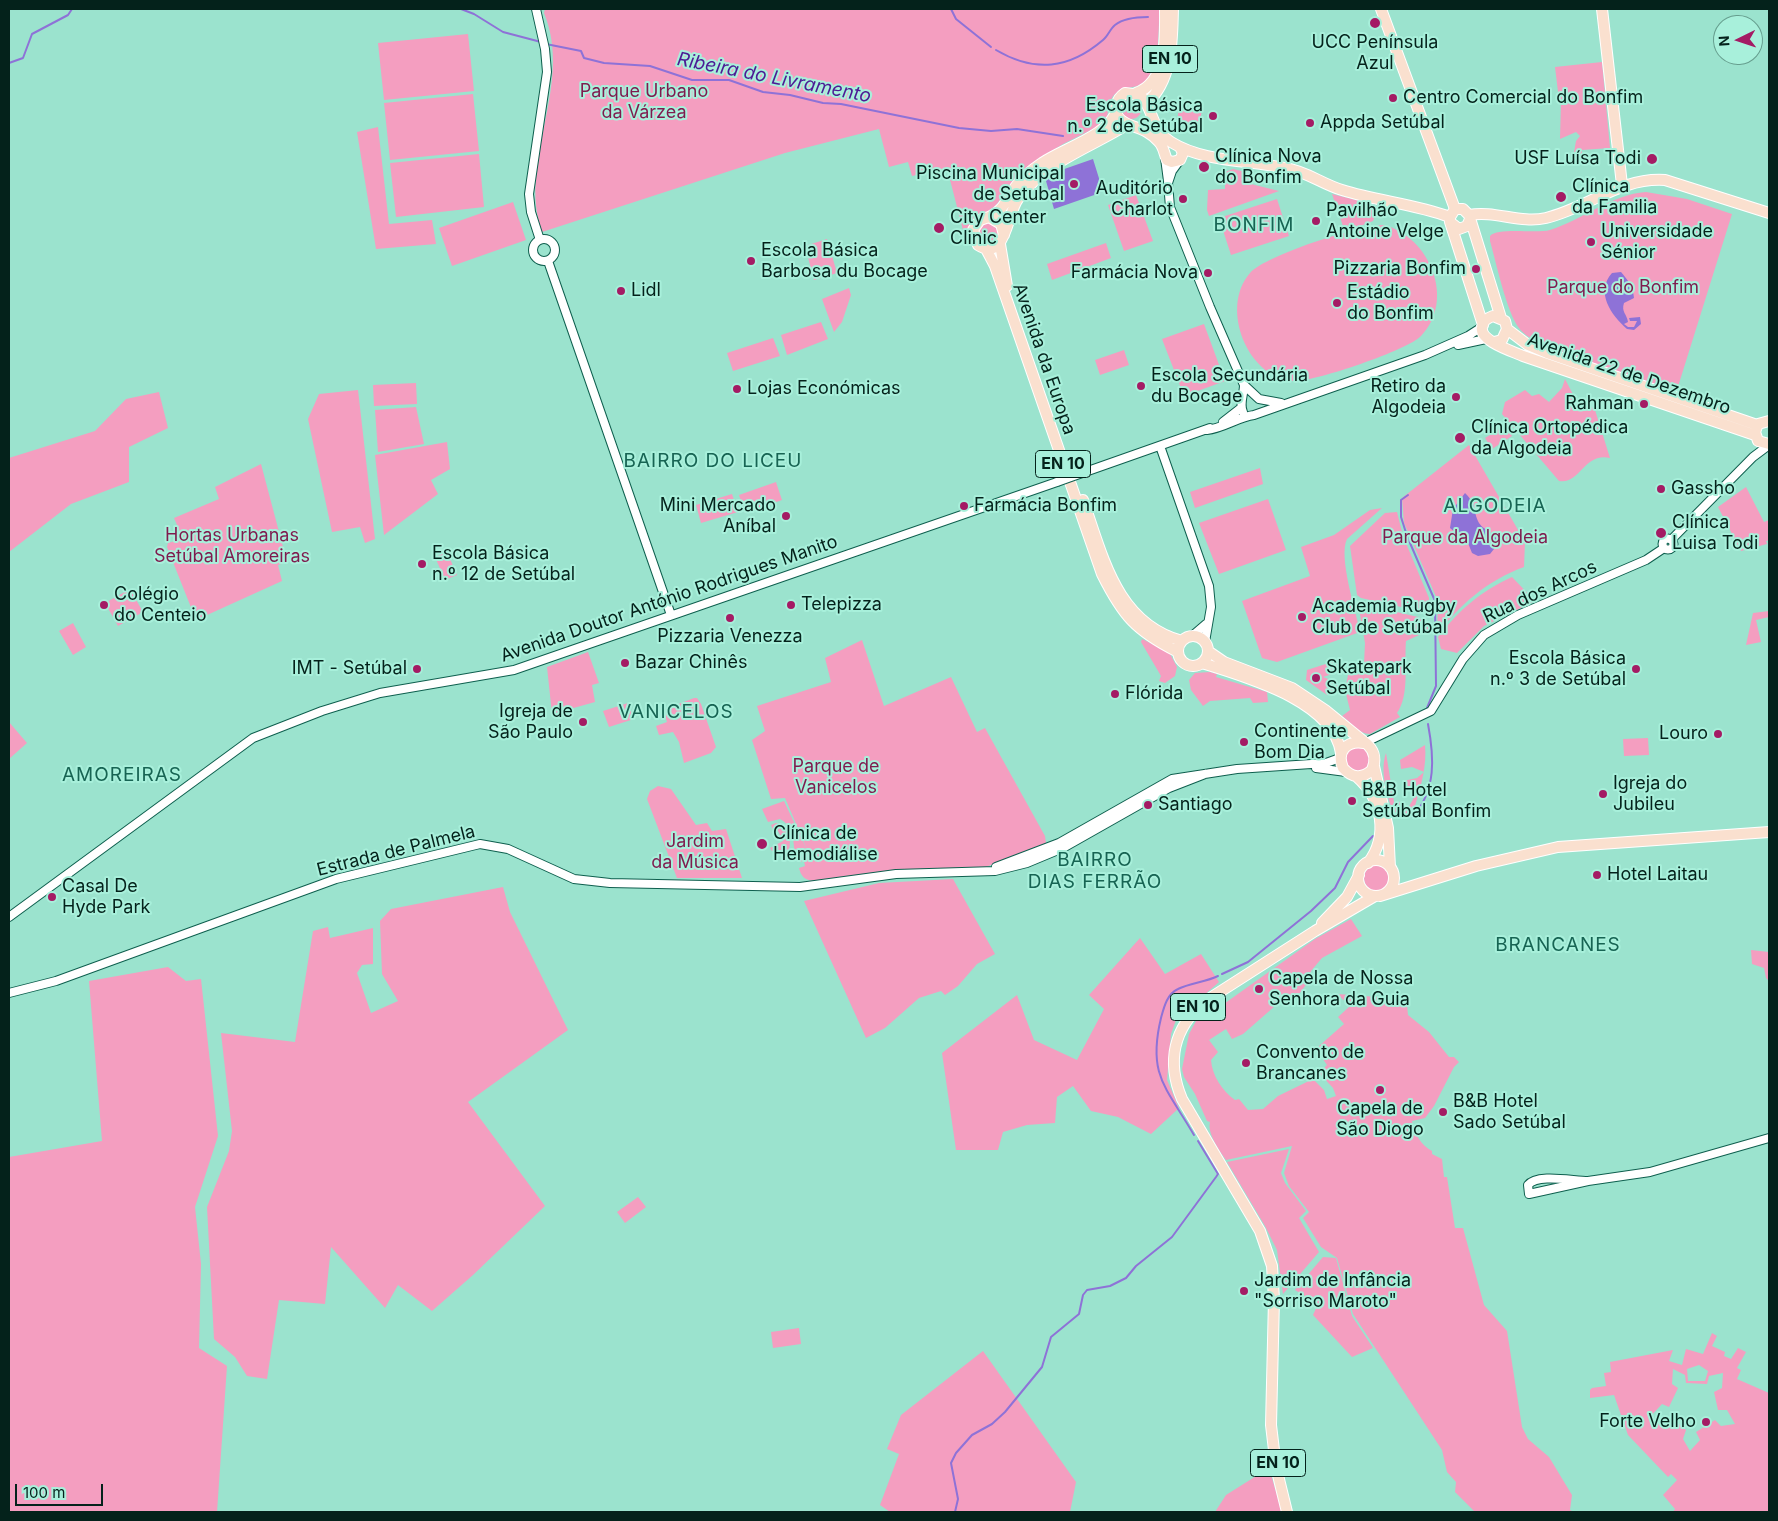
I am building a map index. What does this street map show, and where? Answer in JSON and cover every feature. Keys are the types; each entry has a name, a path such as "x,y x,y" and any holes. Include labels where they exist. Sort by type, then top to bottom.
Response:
{"main road":[{"name":"EN 10","path":"1136,93 1144,90 1156,76 1162,58 1165,9"},
{"name":"EN 10","path":"1147,106 1163,81 1170,59 1173,9"},
{"path":"1165,155 1168,146 1180,152 1300,171 1339,189 1452,216 1463,209 1470,217 1501,318 1508,329 1502,340 1490,340 1482,326 1454,236 1452,216 1449,195 1381,9"},
{"path":"1602,9 1622,185"},
{"path":"989,218 1001,224 1002,239 996,247 986,249 975,241 973,230 980,220 989,218 1000,211 1016,185 1033,169 1109,126 1121,96 1136,93 1144,98 1159,132 1180,152"},
{"path":"1130,124 1144,119 1147,106"},
{"path":"1116,111 1120,119 1151,134 1159,142 1165,155 1172,162 1180,152"},
{"name":"Avenida da Europa","path":"1130,124 1062,160 1034,180 1016,200 1002,239 1007,284 1016,314 1109,571 1120,595 1136,615 1158,633 1182,641"},
{"path":"1474,229 1477,218 1480,215 1544,218 1564,212 1622,185 1642,180 1665,180 1769,213"},
{"path":"1435,212 1447,205 1449,195"},
{"path":"1435,212 1454,236"},
{"path":"1470,217 1487,214"},
{"path":"1452,216 1456,228 1464,228 1470,217"},
{"name":"Avenida da Europa","path":"986,249 995,266 1102,574 1115,601 1130,622 1178,652 1180,660 1186,665 1194,666 1202,663 1272,688 1305,706 1324,722 1335,735 1341,756"},
{"path":"1482,326 1489,317 1501,318"},
{"name":"Avenida 22 de Dezembro","path":"1508,329 1528,345 1547,354 1757,433"},
{"name":"Avenida 22 de Dezembro","path":"1490,340 1523,356 1757,433"},
{"path":"1769,421 1757,433 1769,445"},
{"path":"1178,652 1182,641 1192,636 1224,662 1292,688 1325,710 1372,749 1374,753"},
{"path":"1202,663 1206,646"},
{"path":"1346,772 1341,756 1345,746 1351,743 1364,743"},
{"name":"EN 10","path":"1287,1512 1275,1462 1271,1413 1274,1280 1268,1251 1256,1223 1182,1099 1175,1076 1175,1052 1182,1026 1201,1005 1315,931 1390,890 1394,880 1388,828 1374,766 1374,753"},
{"path":"1357,777 1368,774 1374,766"},
{"name":"EN 10","path":"1315,931 1347,897 1360,872 1377,850 1381,832 1373,797 1369,789 1357,777 1346,772"},
{"path":"1360,872 1359,878 1362,889 1378,896 1426,880 1498,860 1558,847 1769,832"},
{"path":"1368,863 1381,861 1403,880 1411,882 1426,880"},
{"name":"EN 10","path":"1271,1413 1276,1456 1291,1512"}],"street":[{"path":"538,10 545,49 546,88 531,171 529,194 533,219 540,240"},
{"path":"1168,183 1180,152"},
{"path":"1165,155 1172,213 1244,385 1261,405 1259,412"},
{"path":"547,239 554,246 554,256 548,261 541,261 534,254 535,244 540,240 547,239"},
{"path":"548,261 671,615"},
{"path":"1244,385 1244,398 1241,408 1248,415 1254,415 1425,355 1474,334 1482,326"},
{"path":"1425,355 1490,340"},
{"path":"1244,398 1256,397 1283,404"},
{"name":"Avenida Doutor António Rodrigues Manito","path":"9,917 253,738 322,711 380,693 514,670 1207,430 1226,421 1241,408"},
{"name":"Avenida Doutor António Rodrigues Manito","path":"1207,430 1220,428 1248,415"},
{"path":"1754,457 1757,433"},
{"path":"1754,457 1769,445"},
{"path":"1160,446 1209,586 1211,608 1206,624 1206,646"},
{"name":"Rua dos Arcos","path":"1364,743 1430,710 1463,659 1484,634 1518,615 1646,560 1664,548 1664,541 1667,539 1671,540 1754,457"},
{"path":"1192,636 1206,624"},
{"path":"1374,753 1379,737"},
{"name":"Estrada de Palmela","path":"1297,766 1326,763 1341,756"},
{"name":"Estrada de Palmela","path":"9,993 56,981 336,878 480,844 508,849 553,871 592,882 824,886 896,874 979,872 1059,843 1165,782 1205,774 1297,766 1346,772"},
{"path":"1588,1181 1536,1180 1529,1182 1529,1194 1588,1181 1650,1172 1769,1138"}],"green space":[{"name":"Parque Urbano da Várzea","path":"545,9 1159,9 1159,26 1156,59 1149,77 1140,85 1118,91 1115,94 1111,100 1105,123 1063,144 1024,170 992,210 974,217 965,238 947,168 912,176 908,162 889,167 879,129 785,153 542,232 536,205 536,178 553,68 552,40 544,13"},
{"path":"468,34 474,91 384,100 378,43"},
{"path":"1602,62 1610,148 1582,150 1582,158 1573,158 1576,141 1580,136 1576,132 1560,139 1561,101 1559,100 1555,67"},
{"path":"473,94 479,151 390,160 384,103"},
{"path":"1131,97 1141,104 1142,108 1135,118 1131,119 1121,112 1120,108 1127,98"},
{"path":"1179,107 1202,110 1199,126 1177,122"},
{"path":"378,127 389,224 432,220 436,244 376,249 357,132"},
{"path":"479,154 484,207 396,217 390,163"},
{"path":"1233,169 1254,174 1251,184 1279,191 1209,216 1207,210 1208,190 1225,189 1225,172"},
{"name":"Parque do Bonfim","path":"1646,192 1687,199 1732,214 1676,393 1568,356 1546,347 1529,337 1519,328 1510,311 1490,241 1490,236 1494,233 1550,230 1621,197"},
{"path":"1332,194 1376,205 1377,208 1373,221 1345,232"},
{"path":"1136,195 1153,241 1124,251 1108,205"},
{"path":"1277,199 1289,236 1231,255 1219,218"},
{"path":"513,202 526,240 452,266 439,228"},
{"path":"984,223 992,223 998,229 998,237 992,243 984,243 978,237 978,229"},
{"name":"Estádio do Bonfim","path":"1384,225 1400,232 1414,242 1425,256 1433,272 1437,288 1436,305 1431,321 1421,336 1413,342 1380,357 1340,371 1305,380 1294,381 1278,377 1263,368 1252,355 1243,339 1238,322 1237,304 1241,288 1250,273 1274,258 1314,242 1355,230"},
{"path":"827,239 837,273 814,280 805,246"},
{"path":"1106,243 1111,258 1052,280 1047,264"},
{"path":"849,288 851,295 842,322 834,332 822,299"},
{"path":"821,322 828,339 787,355 781,335"},
{"path":"1204,324 1225,381 1184,396 1162,339"},
{"path":"773,338 780,356 733,371 727,353"},
{"path":"1124,350 1129,365 1100,375 1095,360"},
{"path":"1565,379 1578,404 1586,402 1595,410 1610,458 1601,457 1594,460 1572,478 1566,481 1559,481 1502,414 1505,402 1525,390 1532,396 1539,394 1549,402 1562,388"},
{"path":"416,383 417,404 374,406 373,385"},
{"path":"358,390 375,539 365,543 360,527 332,532 308,419 319,394"},
{"path":"159,392 168,428 129,447 129,482 71,504 9,552 9,458 95,431 126,399"},
{"path":"416,407 424,444 378,452 375,410"},
{"path":"1506,425 1512,436 1492,449 1485,438"},
{"path":"447,442 450,469 431,480 438,494 384,535 375,455"},
{"name":"Parque da Algodeia","path":"1469,445 1525,542 1524,567 1486,586 1455,614 1437,635 1438,601 1404,523 1402,498"},
{"name":"Hortas Urbanas Setúbal Amoreiras","path":"261,464 287,562 278,565 282,581 196,620 167,547 168,543 183,539 174,518 219,499 215,487"},
{"path":"1260,468 1263,484 1195,508 1190,492"},
{"path":"776,482 782,500 745,513 739,495"},
{"path":"1746,487 1764,522 1769,520 1769,540 1766,541 1767,544 1741,551 1718,507"},
{"path":"732,494 738,512 701,523 696,505"},
{"path":"1268,499 1286,550 1219,574 1199,523"},
{"name":"Academia Rugby Club de Setúbal","path":"1382,508 1347,539 1345,547 1346,571 1360,632 1277,662 1262,658 1242,601 1310,576 1301,547 1334,535 1370,510"},
{"path":"1397,512 1403,536 1429,598 1429,605 1419,611 1361,598 1357,595 1350,546 1385,513"},
{"path":"447,552 457,575 445,580 435,557"},
{"path":"1512,577 1535,601 1484,626 1457,653 1441,649 1438,637 1454,618 1480,595"},
{"path":"130,589 143,612 118,626 105,603"},
{"path":"1358,603 1418,617 1430,626 1430,630 1406,641 1404,697 1397,713 1400,717 1370,734 1358,730 1342,716 1350,710 1345,690 1349,670 1364,664 1365,643"},
{"path":"1769,611 1769,617 1756,620 1761,642 1746,645 1753,613"},
{"path":"73,623 86,647 73,655 59,631"},
{"path":"1142,639 1169,652 1177,667 1175,676 1165,683 1159,681 1161,676 1141,642"},
{"name":"Parque de Vanicelos","path":"862,640 884,706 951,677 977,732 985,728 1045,836 1046,843 986,867 976,869 903,870 820,881 809,880 804,877 799,868 805,866 804,861 798,862 790,828 780,819 768,822 762,809 784,801 808,852 785,798 771,799 752,740 765,731 757,706 831,682 825,658"},
{"path":"588,652 599,683 592,685 595,702 552,714 547,667"},
{"name":"Skatepark Setúbal","path":"1338,660 1341,671 1323,677 1336,682 1338,686 1333,695 1327,695 1306,680 1307,670"},
{"path":"1210,672 1217,674 1216,677 1267,692 1268,702 1253,703 1250,698 1210,701 1203,706 1191,690 1189,680 1195,673"},
{"path":"697,698 701,704 716,747 711,753 684,763 679,742 673,732 659,735 656,726 667,722 663,710"},
{"path":"628,703 634,719 609,727 603,711"},
{"path":"9,722 27,743 9,759"},
{"path":"1648,738 1649,755 1624,756 1623,739"},
{"path":"1425,745 1425,760 1424,772 1412,767 1401,769 1400,760"},
{"path":"1358,746 1367,750 1371,759 1367,768 1358,772 1349,768 1345,759 1349,750"},
{"path":"1386,753 1394,802 1401,802 1408,808 1418,791 1405,790 1403,781 1417,778 1424,772 1415,806 1417,808 1414,813 1405,817 1393,811 1385,782 1384,760"},
{"name":"Jardim da Música","path":"658,786 671,789 696,825 707,823 712,831 726,829 742,878 677,878 647,799 650,791"},
{"path":"776,823 784,827 788,833 790,841 789,850 772,851 770,848 783,841 778,831 774,832 771,825"},
{"path":"1377,865 1386,869 1390,878 1386,887 1377,891 1368,887 1364,878 1368,869"},
{"path":"953,879 995,954 977,964 958,986 945,995 941,991 919,998 885,1028 866,1038 804,901 879,883"},
{"path":"503,887 510,912 568,1030 468,1102 545,1206 473,1275 432,1311 398,1285 385,1308 331,1247 325,1304 279,1300 267,1379 247,1376 235,1357 214,1339 207,1207 229,1151 232,1131 221,1033 295,1042 313,931 328,927 330,938 373,928 373,964 362,965 357,973 371,1013 398,1001 382,974 380,921 391,909"},
{"path":"1351,919 1362,936 1322,958 1311,971 1309,981 1299,994 1275,1006 1243,1034 1232,1039 1226,1029 1209,1040 1218,1052 1211,1060 1213,1071 1218,1082 1226,1092 1235,1100 1239,1099 1248,1110 1263,1109 1278,1096 1313,1079 1324,1090 1327,1099 1336,1096 1333,1088 1319,1073 1327,1065 1318,1052 1319,1046 1344,1024 1338,1017 1350,1006 1337,994 1378,997 1407,1005 1408,1015 1429,1032 1449,1057 1454,1057 1459,1062 1454,1067 1434,1106 1425,1118 1412,1121 1413,1126 1422,1143 1432,1151 1432,1154 1442,1159 1444,1177 1447,1177 1455,1228 1463,1228 1484,1305 1507,1331 1522,1427 1528,1439 1549,1457 1572,1495 1570,1510 1574,1512 1475,1512 1455,1492 1456,1482 1447,1472 1442,1450 1353,1314 1337,1258 1321,1247 1303,1218 1309,1212 1289,1186 1284,1173 1292,1146 1226,1160 1212,1136 1210,1122 1207,1121 1195,1094 1184,1077 1182,1069 1189,1034 1196,1021 1207,1010 1221,1006 1315,939"},
{"path":"1140,938 1165,974 1201,954 1219,982 1176,1020 1171,1034 1167,1080 1179,1108 1151,1134 1118,1117 1091,1111 1073,1086 1057,1097 1055,1123 1027,1125 1003,1132 998,1150 956,1150 942,1053 1017,995 1034,1040 1077,1060 1104,1009 1089,995"},
{"path":"1751,950 1769,952 1769,981 1766,978 1764,968 1752,964"},
{"path":"168,967 186,981 201,979 218,1136 195,1207 201,1264 199,1348 227,1366 217,1512 9,1512 9,1157 102,1141 89,981"},
{"path":"1289,1149 1281,1173 1285,1183 1306,1211 1299,1218 1319,1252 1283,1294 1277,1250 1227,1162"},
{"path":"638,1197 646,1207 625,1223 617,1212"},
{"path":"1323,1257 1336,1258 1352,1316 1373,1348 1352,1357 1313,1315 1318,1304 1295,1290"},
{"path":"799,1328 801,1344 773,1348 771,1332"},
{"path":"1712,1333 1717,1336 1712,1346 1725,1352 1724,1356 1731,1359 1738,1348 1746,1352 1737,1368 1741,1370 1737,1379 1769,1393 1769,1512 1673,1512 1675,1509 1663,1495 1677,1480 1671,1474 1668,1477 1628,1435 1614,1395 1590,1398 1590,1390 1592,1388 1606,1386 1604,1373 1611,1372 1610,1362 1673,1350 1669,1361 1682,1365 1686,1349 1703,1354","holes":["1699,1365 1708,1371 1705,1381 1688,1381 1687,1369","1673,1369 1685,1375 1686,1383 1707,1384 1709,1376 1723,1373 1722,1388 1714,1392 1718,1410 1727,1410 1735,1424 1721,1426 1715,1420 1696,1432 1700,1440 1690,1451 1683,1439 1686,1430 1672,1418 1666,1423 1650,1417 1662,1404 1669,1407 1678,1388 1672,1384"]},
{"path":"983,1351 1076,1482 1070,1512 890,1512 880,1505 899,1454 887,1449 901,1415"},
{"path":"1269,1468 1282,1512 1215,1512 1226,1495"}],"shaded area":[{"name":"Piscina Municipal de Setubal","path":"1093,159 1102,188 1100,193 1054,209 1046,181 1050,174"},
{"path":"1621,272 1633,290 1634,298 1624,303 1624,311 1628,322 1624,324 1628,327 1634,327 1637,321 1630,321 1629,318 1640,317 1641,324 1634,330 1627,329 1616,317 1607,303 1605,295 1607,280 1612,273"},
{"path":"1465,493 1473,505 1479,523 1493,534 1497,540 1498,544 1490,554 1478,556 1472,553 1468,543 1450,528 1453,509"}],"waterway":[{"name":"Ribeira do Livramento","path":"9,63 23,58 32,34 68,15 72,9"},
{"name":"Ribeira do Livramento","path":"461,9 474,14 503,32 541,42"},
{"path":"951,9 956,19 991,47"},
{"path":"996,50 1010,57 1038,65 1064,62 1090,50 1119,23 1131,18 1148,17"},
{"name":"Ribeira do Livramento","path":"546,44 581,51 584,58 604,63 650,66 692,80 729,80 763,92 790,95 823,103 841,104 959,128 991,131 1017,129 1063,136"},
{"path":"1408,495 1401,500 1401,517 1407,536 1435,601 1436,686 1427,708"},
{"path":"1412,817 1420,807 1430,785 1432,748 1428,724"},
{"path":"1222,974 1248,962 1311,911 1335,888 1348,862 1373,836"},
{"path":"1194,1135 1162,1081 1156,1054 1157,1038 1163,1010 1171,994 1183,987 1218,976"},
{"path":"955,1512 958,1499 951,1463 956,1453 972,1435 992,1424 1005,1412 1042,1367 1051,1337 1079,1314 1083,1295 1087,1290 1110,1286 1126,1278 1136,1266 1172,1237 1218,1174 1198,1141"}],"place":[{"name":"UCC Península Azul","path":"1375,23"},
{"name":"Centro Comercial do Bonfim","path":"1393,98"},
{"name":"Escola Básica n.º 2 de Setúbal","path":"1213,116"},
{"name":"Appda Setúbal","path":"1310,123"},
{"name":"USF Luísa Todi","path":"1652,159"},
{"name":"Clínica Nova do Bonfim","path":"1204,167"},
{"name":"Piscina Municipal de Setubal","path":"1074,184"},
{"name":"Clínica da Familia","path":"1561,197"},
{"name":"Auditório Charlot","path":"1183,199"},
{"name":"Pavilhão Antoine Velge","path":"1316,221"},
{"name":"City Center Clinic","path":"939,228"},
{"name":"Universidade Sénior","path":"1591,242"},
{"name":"Escola Básica Barbosa du Bocage","path":"751,261"},
{"name":"Pizzaria Bonfim","path":"1476,269"},
{"name":"Farmácia Nova","path":"1208,273"},
{"name":"Lidl","path":"621,291"},
{"name":"Estádio do Bonfim","path":"1337,303"},
{"name":"Escola Secundária du Bocage","path":"1141,386"},
{"name":"Lojas Económicas","path":"737,389"},
{"name":"Retiro da Algodeia","path":"1456,397"},
{"name":"Rahman","path":"1644,404"},
{"name":"Clínica Ortopédica da Algodeia","path":"1460,438"},
{"name":"Gassho","path":"1661,489"},
{"name":"Farmácia Bonfim","path":"964,506"},
{"name":"Mini Mercado Aníbal","path":"786,516"},
{"name":"Clínica Luisa Todi","path":"1661,533"},
{"name":"Escola Básica n.º 12 de Setúbal","path":"422,564"},
{"name":"Colégio do Centeio","path":"104,605"},
{"name":"Telepizza","path":"791,605"},
{"name":"Academia Rugby Club de Setúbal","path":"1302,617"},
{"name":"Pizzaria Venezza","path":"730,618"},
{"name":"Bazar Chinês","path":"625,663"},
{"name":"IMT - Setúbal","path":"417,669"},
{"name":"Escola Básica n.º 3 de Setúbal","path":"1636,669"},
{"name":"Skatepark Setúbal","path":"1316,678"},
{"name":"Flórida","path":"1115,694"},
{"name":"Igreja de São Paulo","path":"583,722"},
{"name":"Louro","path":"1718,734"},
{"name":"Continente Bom Dia","path":"1244,742"},
{"name":"Igreja do Jubileu","path":"1603,794"},
{"name":"B&B Hotel Setúbal Bonfim","path":"1352,801"},
{"name":"Santiago","path":"1148,805"},
{"name":"Clínica de Hemodiálise","path":"762,844"},
{"name":"Hotel Laitau","path":"1597,875"},
{"name":"Casal De Hyde Park","path":"52,897"},
{"name":"Capela de Nossa Senhora da Guia","path":"1259,989"},
{"name":"Convento de Brancanes","path":"1246,1063"},
{"name":"Capela de São Diogo","path":"1380,1090"},
{"name":"B&B Hotel Sado Setúbal","path":"1443,1112"},
{"name":"Jardim de Infância \"Sorriso Maroto\"","path":"1244,1291"},
{"name":"Forte Velho","path":"1706,1422"}],"district":[{"name":"BONFIM","path":"1254,225"},
{"name":"BAIRRO DO LICEU","path":"713,461"},
{"name":"ALGODEIA","path":"1495,506"},
{"name":"VANICELOS","path":"676,712"},
{"name":"AMOREIRAS","path":"122,775"},
{"name":"BAIRRO DIAS FERRÃO","path":"1095,871"},
{"name":"BRANCANES","path":"1558,945"}]}
